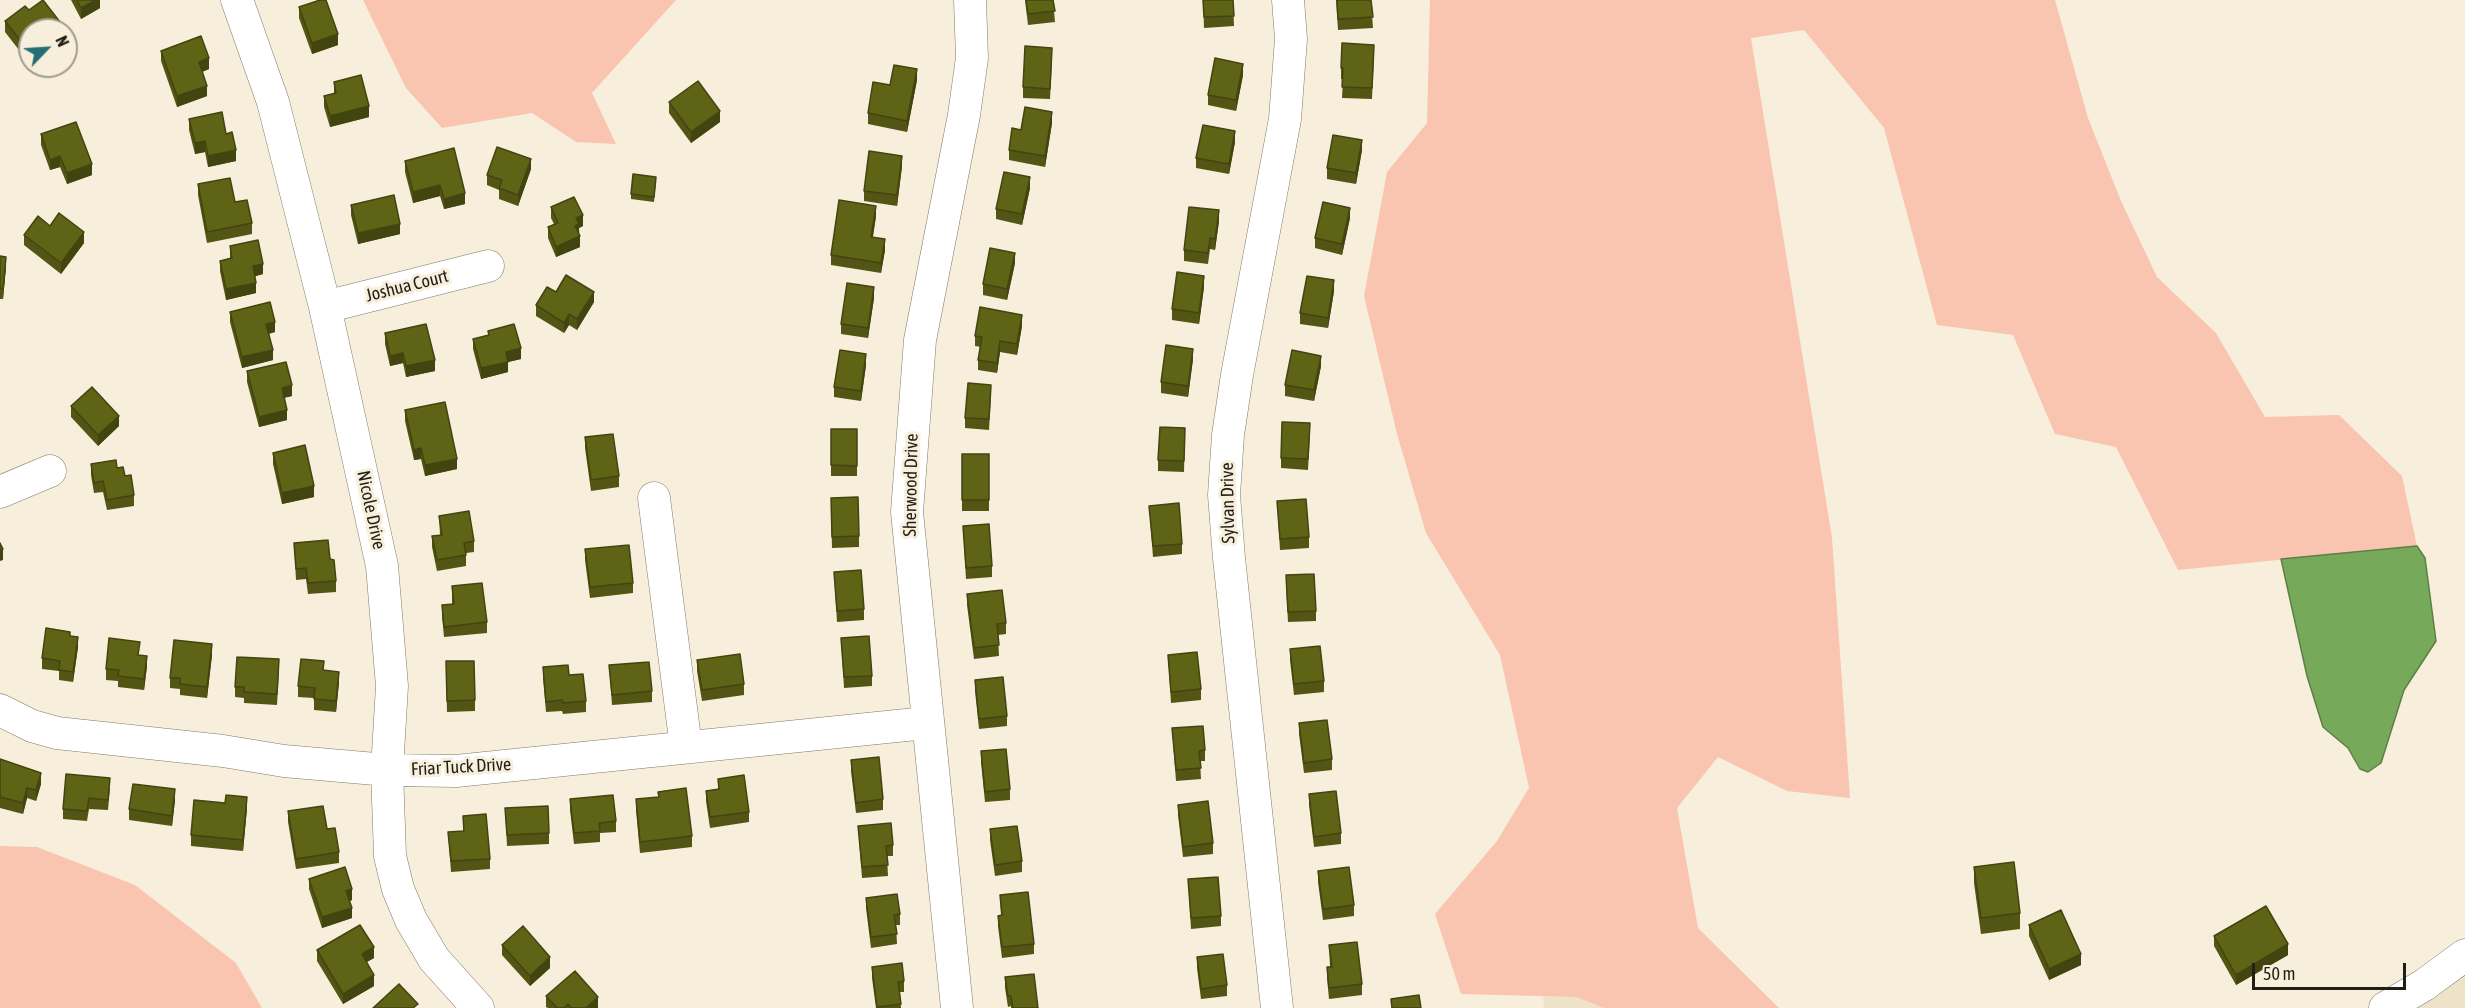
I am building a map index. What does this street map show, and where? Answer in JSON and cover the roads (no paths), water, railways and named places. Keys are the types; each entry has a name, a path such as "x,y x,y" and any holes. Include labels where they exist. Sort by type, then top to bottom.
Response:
{"street":[{"name":"Nicole Drive","path":"237,0 273,102 325,307 382,566 392,686 387,770 390,856 398,889 411,921 434,959 478,1008"},
{"name":"Sherwood Drive","path":"957,1008 926,723 907,512 920,340 964,115 972,58 970,0"},
{"name":"Sylvan Drive","path":"1277,1008 1228,558 1224,495 1228,435 1237,375 1285,119 1291,39 1288,0"},
{"name":"Joshua Court","path":"325,307 488,266"},
{"path":"0,492 50,471"},
{"path":"654,498 687,747"},
{"name":"Friar Tuck Drive","path":"0,710 32,726 57,733 387,770 456,771 926,723"},
{"path":"2385,1008 2424,985 2465,955"}]}
